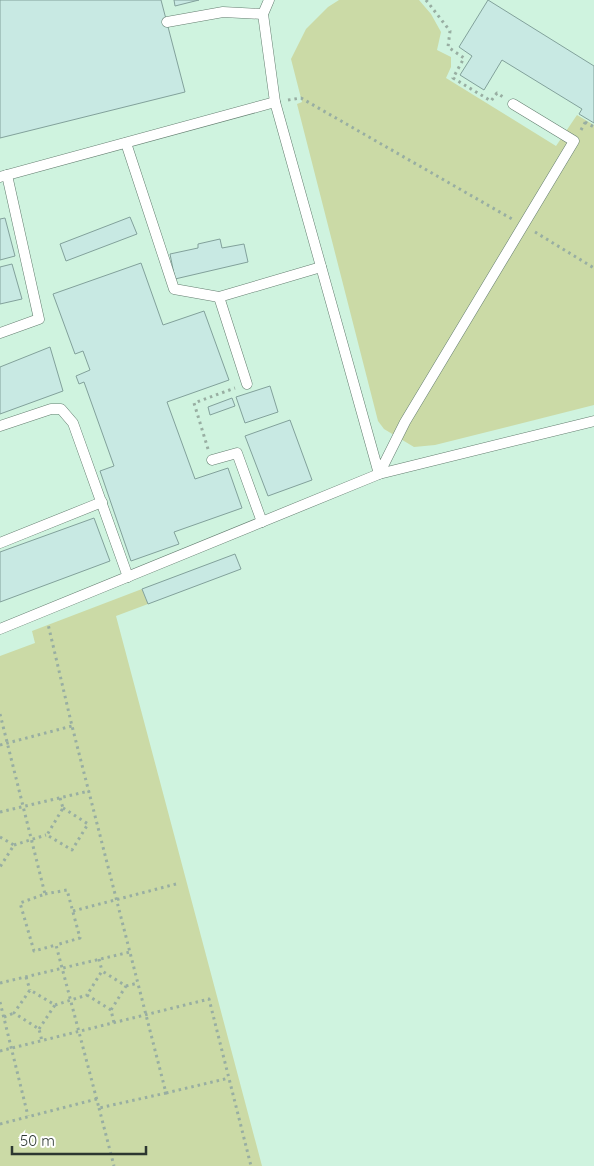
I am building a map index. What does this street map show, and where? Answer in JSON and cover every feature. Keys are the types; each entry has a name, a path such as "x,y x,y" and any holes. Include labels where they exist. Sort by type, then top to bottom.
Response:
{"lane":[{"path":"269,0 263,14 275,102 379,474"},
{"path":"167,22 223,12 263,14"},
{"path":"0,333 39,319 4,176 275,102"},
{"path":"379,474 405,422 574,141 513,104"},
{"path":"126,143 174,289 219,297 321,267"},
{"path":"219,297 247,384"},
{"path":"0,426 51,408 61,409 74,423 128,577"},
{"path":"0,630 379,474 594,421"},
{"path":"212,460 237,453 262,522"},
{"path":"0,543 102,502"}],"path":[{"path":"426,0 450,31 448,47 464,58 453,78 491,101 497,93 513,104"},
{"path":"275,102 301,98 524,225 594,268"},
{"path":"585,122 594,127"},
{"path":"212,460 194,403 247,384"},
{"path":"45,611 72,726 166,1092"},
{"path":"0,714 45,894"},
{"path":"0,745 72,726"},
{"path":"0,812 89,791"},
{"path":"60,798 63,808 88,824"},
{"path":"0,868 14,845 47,834 63,808"},
{"path":"47,834 72,850 88,824 97,821"},
{"path":"0,837 14,845"},
{"path":"73,912 176,884"},
{"path":"67,890 73,912 80,938 34,951 20,903 45,894 67,890"},
{"path":"56,945 114,1166"},
{"path":"0,983 130,952"},
{"path":"99,959 102,971 126,986"},
{"path":"39,1029 55,1005 87,994 102,971"},
{"path":"26,977 30,990 55,1005"},
{"path":"114,1023 112,1010 126,986 138,983"},
{"path":"4,1017 14,1014 30,990"},
{"path":"87,994 112,1010"},
{"path":"0,1052 209,999 251,1166"},
{"path":"0,1002 28,1116"},
{"path":"14,1014 39,1029 42,1041"},
{"path":"99,1108 229,1078"},
{"path":"0,1124 97,1099"}],"shaded area":[{"path":"0,0 594,0 594,1166 0,1166"}],"green space":[{"path":"339,0 419,0 431,14 441,32 437,50 451,57 451,67 446,78 556,146 577,115 594,125 594,405 435,445 414,447 384,429 378,421 297,104 302,102 291,59 306,29 328,7"},
{"path":"142,589 148,604 116,616 262,1166 0,1166 0,656 35,643 32,631"}],"building":[{"path":"0,0 161,0 185,92 0,138"},
{"path":"174,0 199,0 175,6"},
{"path":"488,0 594,66 594,123 579,114 582,109 502,60 484,90 460,75 472,56 459,47"},
{"path":"130,217 137,234 66,261 60,244"},
{"path":"5,218 15,256 0,260 0,219"},
{"path":"220,239 222,248 244,244 248,262 175,279 170,254 198,248 198,244"},
{"path":"141,263 163,325 204,311 229,380 167,402 195,479 228,468 242,508 174,532 179,544 131,561 100,471 114,466 84,382 79,384 76,376 90,370 83,351 75,354 53,294"},
{"path":"12,264 22,299 0,304 0,267"},
{"path":"50,347 63,391 0,414 0,367"},
{"path":"270,386 278,412 245,423 236,397"},
{"path":"232,398 235,406 210,415 208,407"},
{"path":"290,420 312,480 268,496 245,436"},
{"path":"94,518 110,561 0,602 0,552"},
{"path":"235,554 241,569 148,604 142,589"}]}
